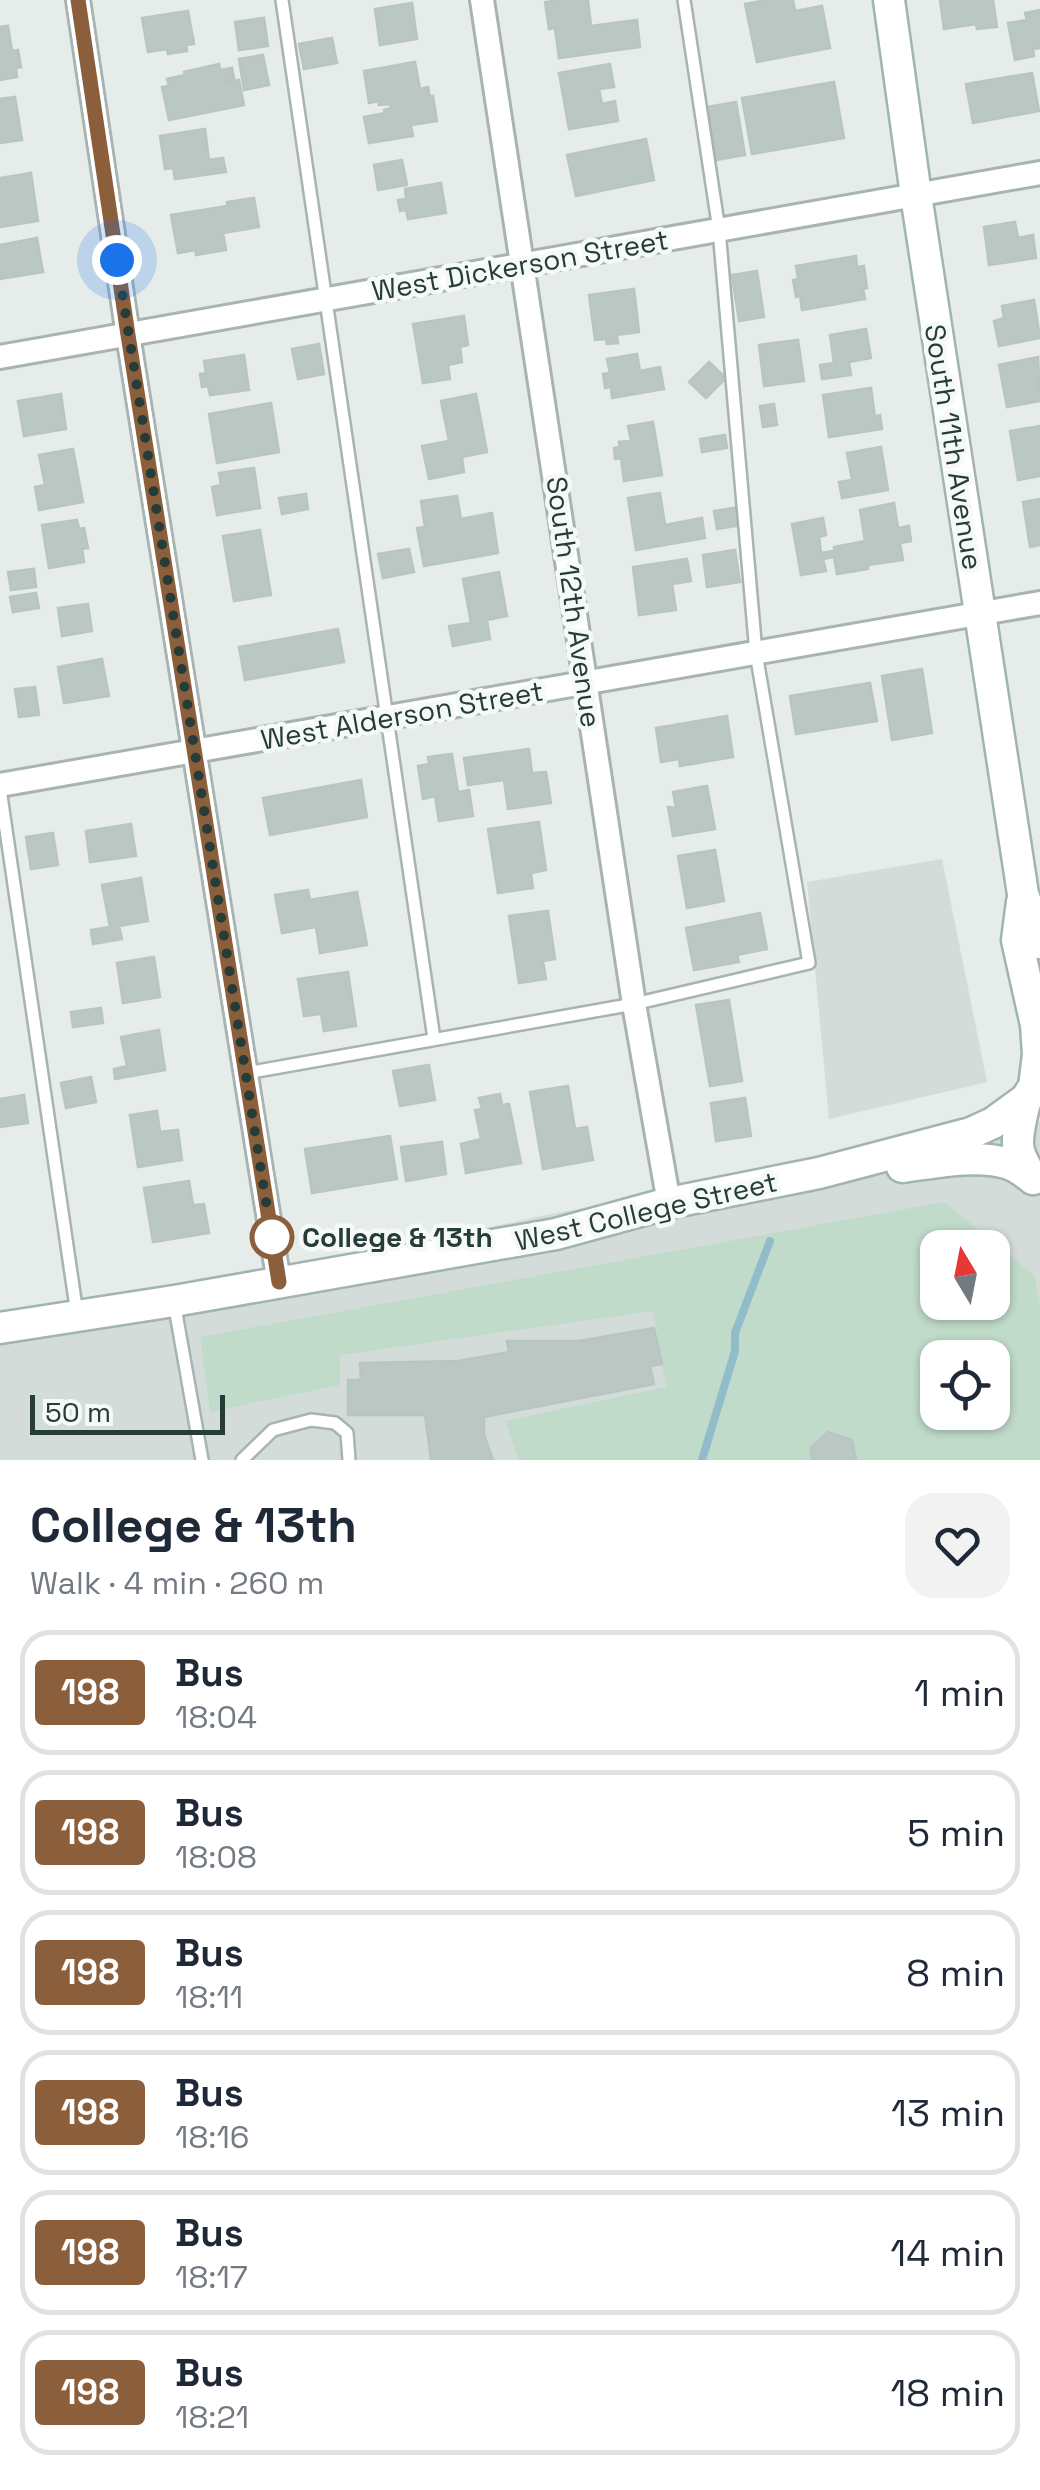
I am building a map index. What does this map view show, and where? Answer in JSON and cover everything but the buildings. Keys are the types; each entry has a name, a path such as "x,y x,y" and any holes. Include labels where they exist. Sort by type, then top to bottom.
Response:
{"main road":[{"name":"South 11th Avenue","path":"889,0 1024,894 1040,944"},
{"name":"South 11th Avenue","path":"1024,894 1017,940 1036,1025 1038,1054 1033,1089 1016,1140 1022,1161 1037,1182"},
{"name":"West College Street","path":"0,1328 556,1234 668,1203 819,1173 971,1133 993,1123 1033,1089"},
{"name":"West College Street","path":"819,1173 994,1161 1010,1164 1037,1182"}],"street":[{"path":"78,0 279,1282"},
{"name":"South 12th Avenue","path":"482,0 634,1004 668,1203"},
{"name":"West Dickerson Street","path":"0,358 1040,173"},
{"name":"West Alderson Street","path":"0,787 1040,603"}],"lane":[{"path":"282,0 434,1039"},
{"path":"246,1073 634,1004 809,963 756,652 719,230 684,0"},
{"path":"0,787 78,1317"},
{"path":"174,1301 202,1460"},
{"path":"242,1460 272,1430 311,1420 335,1422 347,1433 349,1460"}],"shaded area":[{"path":"942,859 987,1082 829,1119 807,882"},
{"path":"1040,1122 1040,1460 0,1460 0,1333 546,1215"}],"green space":[{"path":"944,1202 979,1230 920,1230 920,1320 1010,1320 1010,1256 1034,1275 1040,1305 1040,1460 519,1460 505,1421 666,1387 653,1311 340,1355 340,1385 210,1412 200,1337"}],"waterway":[{"path":"702,1460 735,1351 735,1333 770,1241"}],"bus line":[{"name":"198","path":"78,0 279,1282"}],"place":[{"name":"College & 13th","path":"272,1237"}],"route":[{"path":"117,260 272,1237"}]}
